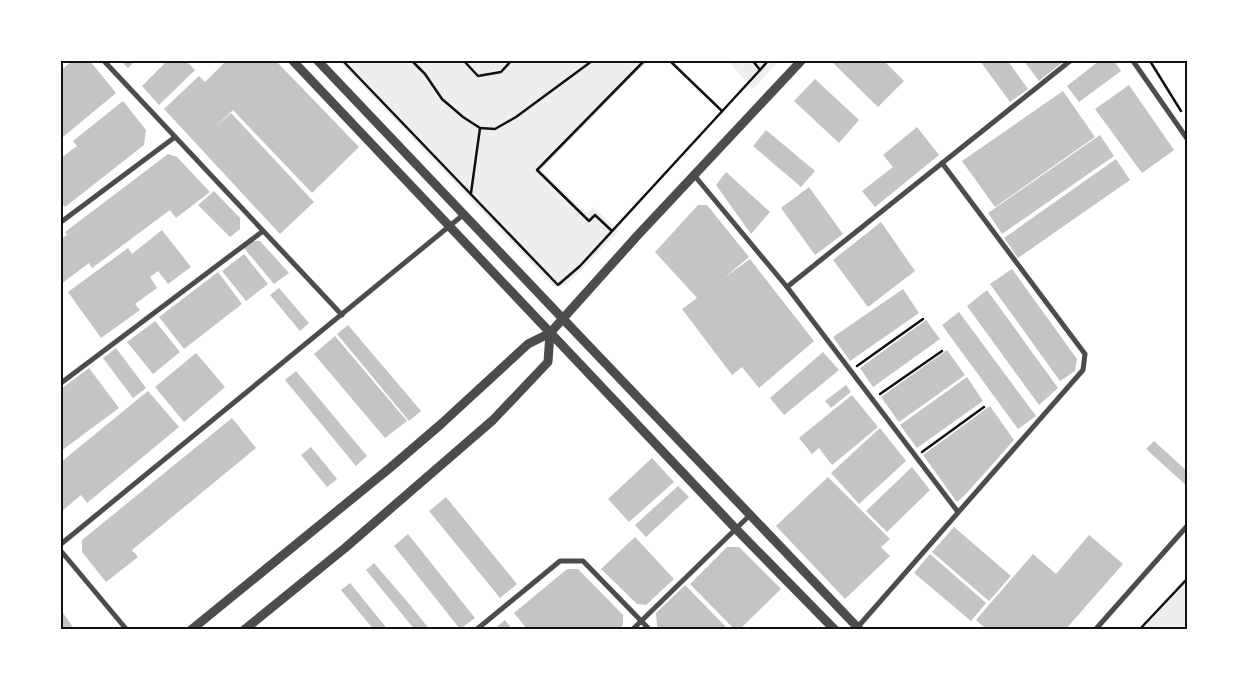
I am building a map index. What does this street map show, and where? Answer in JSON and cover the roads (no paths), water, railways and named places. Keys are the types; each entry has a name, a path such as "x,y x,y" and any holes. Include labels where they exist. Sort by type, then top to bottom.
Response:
{"street":[{"path":"104,61 342,315"},
{"path":"293,61 736,529 835,630"},
{"path":"318,61 858,629 1083,370 1085,354 942,163"},
{"path":"191,630 391,468 528,344 550,333 801,61"},
{"path":"787,287 1070,61"},
{"path":"1133,61 1188,140"},
{"path":"61,222 176,137"},
{"path":"694,176 787,287 958,512"},
{"path":"61,544 463,214"},
{"path":"61,383 263,231"},
{"path":"244,630 345,548 494,420 548,362 550,333"},
{"path":"632,630 749,516"},
{"path":"1095,630 1188,525"},
{"path":"61,551 127,630"},
{"path":"476,630 560,561 583,561 650,630"}]}
